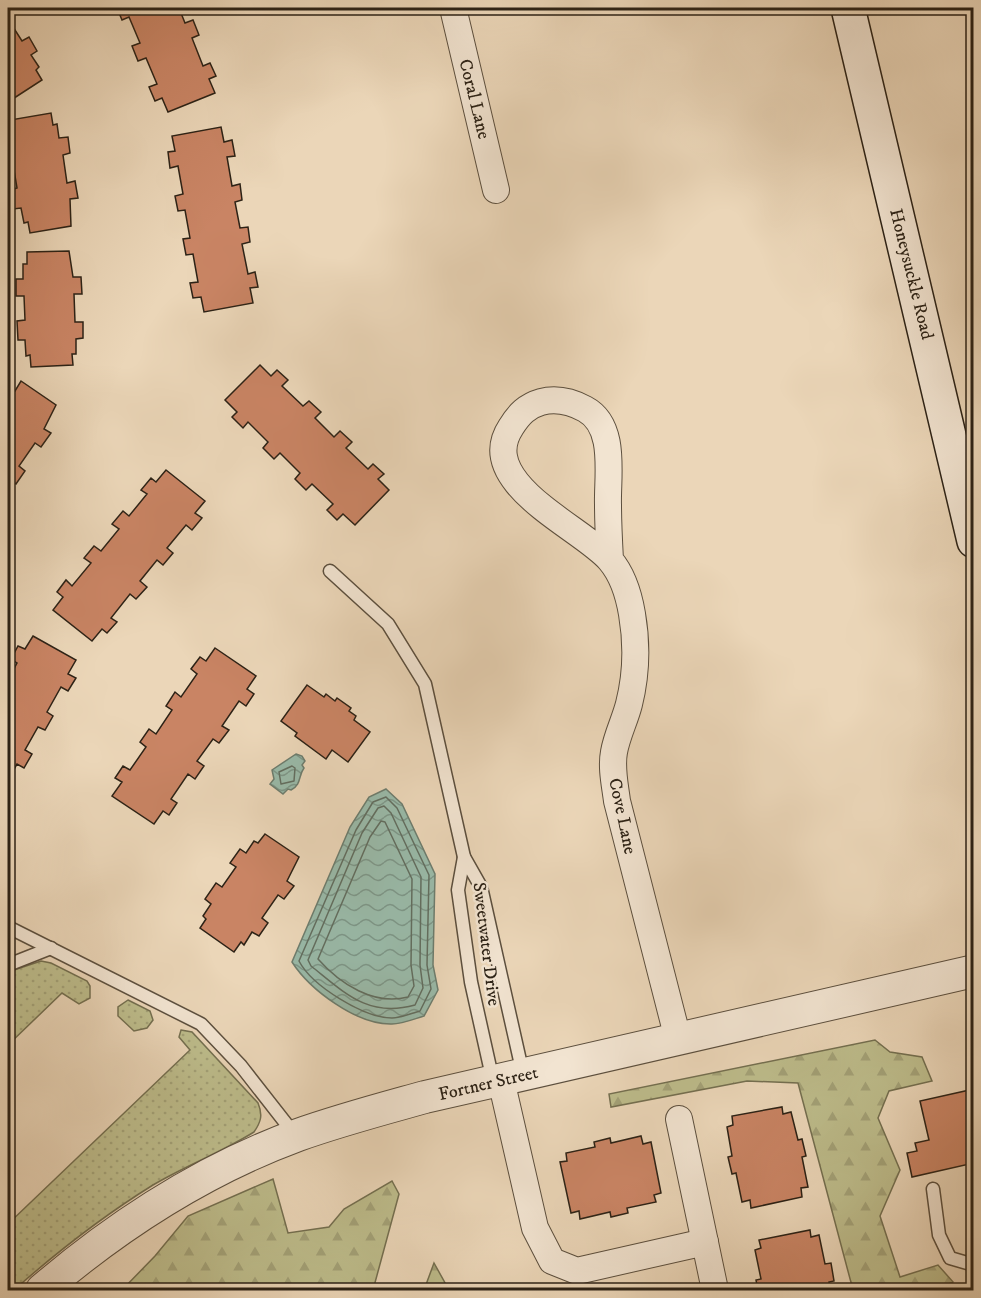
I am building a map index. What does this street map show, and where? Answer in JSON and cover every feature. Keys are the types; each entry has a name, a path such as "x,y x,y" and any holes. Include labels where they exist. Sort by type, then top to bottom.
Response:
{"main road":[{"name":"Honeysuckle Road","path":"848,8 974,541"}],"street":[{"name":"Coral Lane","path":"453,8 496,190"},
{"name":"Cove Lane","path":"610,560 608,453 597,420 588,410 569,402 549,399 532,404 519,414 508,432 505,451 509,471 523,490 543,508 610,560 625,587 632,614 634,672 629,704 614,753 613,773 617,801 678,1039"},
{"name":"Fortner Street","path":"42,1290 112,1234 149,1209 220,1170 296,1136 347,1118 974,971"},
{"path":"506,1079 535,1228 552,1261 577,1271 705,1242"},
{"path":"679,1119 715,1290"}],"lane":[{"path":"330,571 388,624 424,684 464,857"},
{"name":"Sweetwater Drive","path":"464,857 458,890 471,982 506,1079"},
{"name":"Sweetwater Drive","path":"464,857 482,886 506,1079"},
{"path":"8,927 201,1024 241,1066 296,1136"},
{"path":"8,964 51,948"},
{"path":"933,1189 939,1235 950,1258 974,1265"}],"green space":[{"path":"41,961 51,963 87,981 90,986 90,998 79,1004 62,993 8,1045 8,972"},
{"path":"128,1000 150,1011 153,1020 147,1028 134,1031 118,1016 118,1007"},
{"path":"181,1030 192,1032 258,1103 260,1118 254,1132 165,1178 134,1197 81,1235 14,1290 8,1290 8,1224 190,1050 179,1037"},
{"path":"875,1040 890,1052 922,1057 932,1081 889,1091 878,1118 900,1170 880,1216 900,1277 938,1265 953,1282 935,1290 853,1290 798,1083 747,1081 611,1107 609,1094"},
{"path":"273,1179 288,1233 329,1227 344,1209 392,1181 399,1194 373,1290 122,1290 155,1256 188,1216"},
{"path":"434,1263 449,1290 424,1290"}],"water":[{"path":"296,754 302,756 305,761 302,765 304,768 297,785 283,794 270,784 274,779 272,770"},
{"path":"386,789 402,804 435,874 433,965 438,990 424,1016 392,1024 364,1019 336,1004 310,984 292,962 350,827 369,797"}],"building":[{"path":"117,8 179,8 185,23 193,20 199,35 192,38 203,66 210,63 216,76 209,79 215,93 168,112 162,98 155,101 149,87 157,84 146,58 138,61 132,46 140,43 129,17 122,20"},
{"path":"8,19 22,41 29,37 37,51 31,55 39,67 36,70 42,80 8,102"},
{"path":"51,113 53,125 57,124 59,138 68,137 70,153 63,155 67,183 75,181 78,198 70,199 71,226 30,233 28,222 24,223 21,208 13,209 10,190 17,188 13,164 8,165 8,147 10,147 8,133 12,132 10,120"},
{"path":"221,127 224,142 232,140 235,156 227,157 232,186 240,184 242,200 235,202 240,228 248,227 250,242 242,244 248,274 255,272 258,287 250,288 253,303 204,312 201,297 193,298 190,283 198,282 193,254 186,255 183,239 190,238 185,210 178,211 175,196 183,194 178,166 170,168 168,152 175,151 172,136"},
{"path":"69,251 73,277 81,277 82,294 74,294 75,322 83,322 83,338 76,339 76,354 72,354 73,365 31,367 30,355 26,356 25,340 18,340 17,321 25,320 24,296 16,296 16,279 23,279 23,264 27,264 27,252"},
{"path":"260,365 271,376 277,370 288,380 282,386 303,406 309,401 321,412 315,418 334,437 340,431 352,442 346,448 368,469 373,464 384,474 378,479 389,490 355,525 343,514 337,520 327,510 333,504 312,484 306,490 295,479 300,473 280,453 274,459 263,448 268,442 248,422 243,428 232,417 237,412 225,400"},
{"path":"21,381 56,405 44,429 51,433 41,447 35,443 19,466 25,471 16,484 9,480 8,483 8,393 11,389 15,391"},
{"path":"166,470 205,501 195,513 202,518 192,530 186,525 167,548 173,553 163,565 157,560 140,581 147,587 136,599 130,594 111,618 117,622 107,633 102,629 92,641 53,610 63,597 57,592 66,580 72,586 91,563 84,558 94,546 101,551 119,529 112,524 123,511 129,516 147,494 141,490 151,478 156,482"},
{"path":"33,636 76,660 68,674 76,678 68,691 61,687 47,712 53,716 45,730 38,727 25,750 32,754 24,768 17,764 8,781 8,680 17,663 11,659 18,646 25,649"},
{"path":"215,648 256,676 247,689 254,694 246,706 239,701 222,726 229,730 219,743 213,739 197,761 204,766 195,779 188,774 171,799 177,803 169,815 163,811 154,824 112,796 122,782 115,778 123,766 130,770 146,747 140,742 149,729 156,734 172,710 166,706 175,692 181,697 197,674 191,669 200,657 206,661"},
{"path":"307,685 324,697 326,694 335,701 337,698 351,708 349,711 356,716 354,720 370,732 348,762 332,750 326,759 295,736 297,733 281,721"},
{"path":"265,834 299,857 287,881 294,886 284,899 278,895 262,918 268,923 259,936 252,932 244,945 241,942 234,952 200,928 206,919 203,916 211,904 205,899 216,883 222,887 236,867 230,863 240,849 246,853 254,841 258,843"},
{"path":"974,1089 974,1163 912,1177 907,1153 917,1151 915,1143 929,1140 920,1101"},
{"path":"782,1107 783,1114 791,1112 798,1140 802,1139 806,1156 802,1157 808,1187 801,1188 802,1197 751,1208 750,1200 742,1202 736,1173 732,1174 728,1157 732,1156 727,1127 733,1125 732,1116"},
{"path":"641,1136 643,1144 651,1142 661,1193 654,1195 656,1202 627,1208 628,1213 611,1217 610,1212 580,1219 579,1211 571,1213 560,1162 567,1161 566,1153 595,1147 594,1142 610,1138 611,1143"},
{"path":"974,1175 974,1202 968,1176"},
{"path":"810,1230 811,1237 819,1235 825,1264 831,1263 834,1281 829,1282 831,1290 758,1290 756,1280 761,1279 755,1250 761,1248 759,1240"}]}
